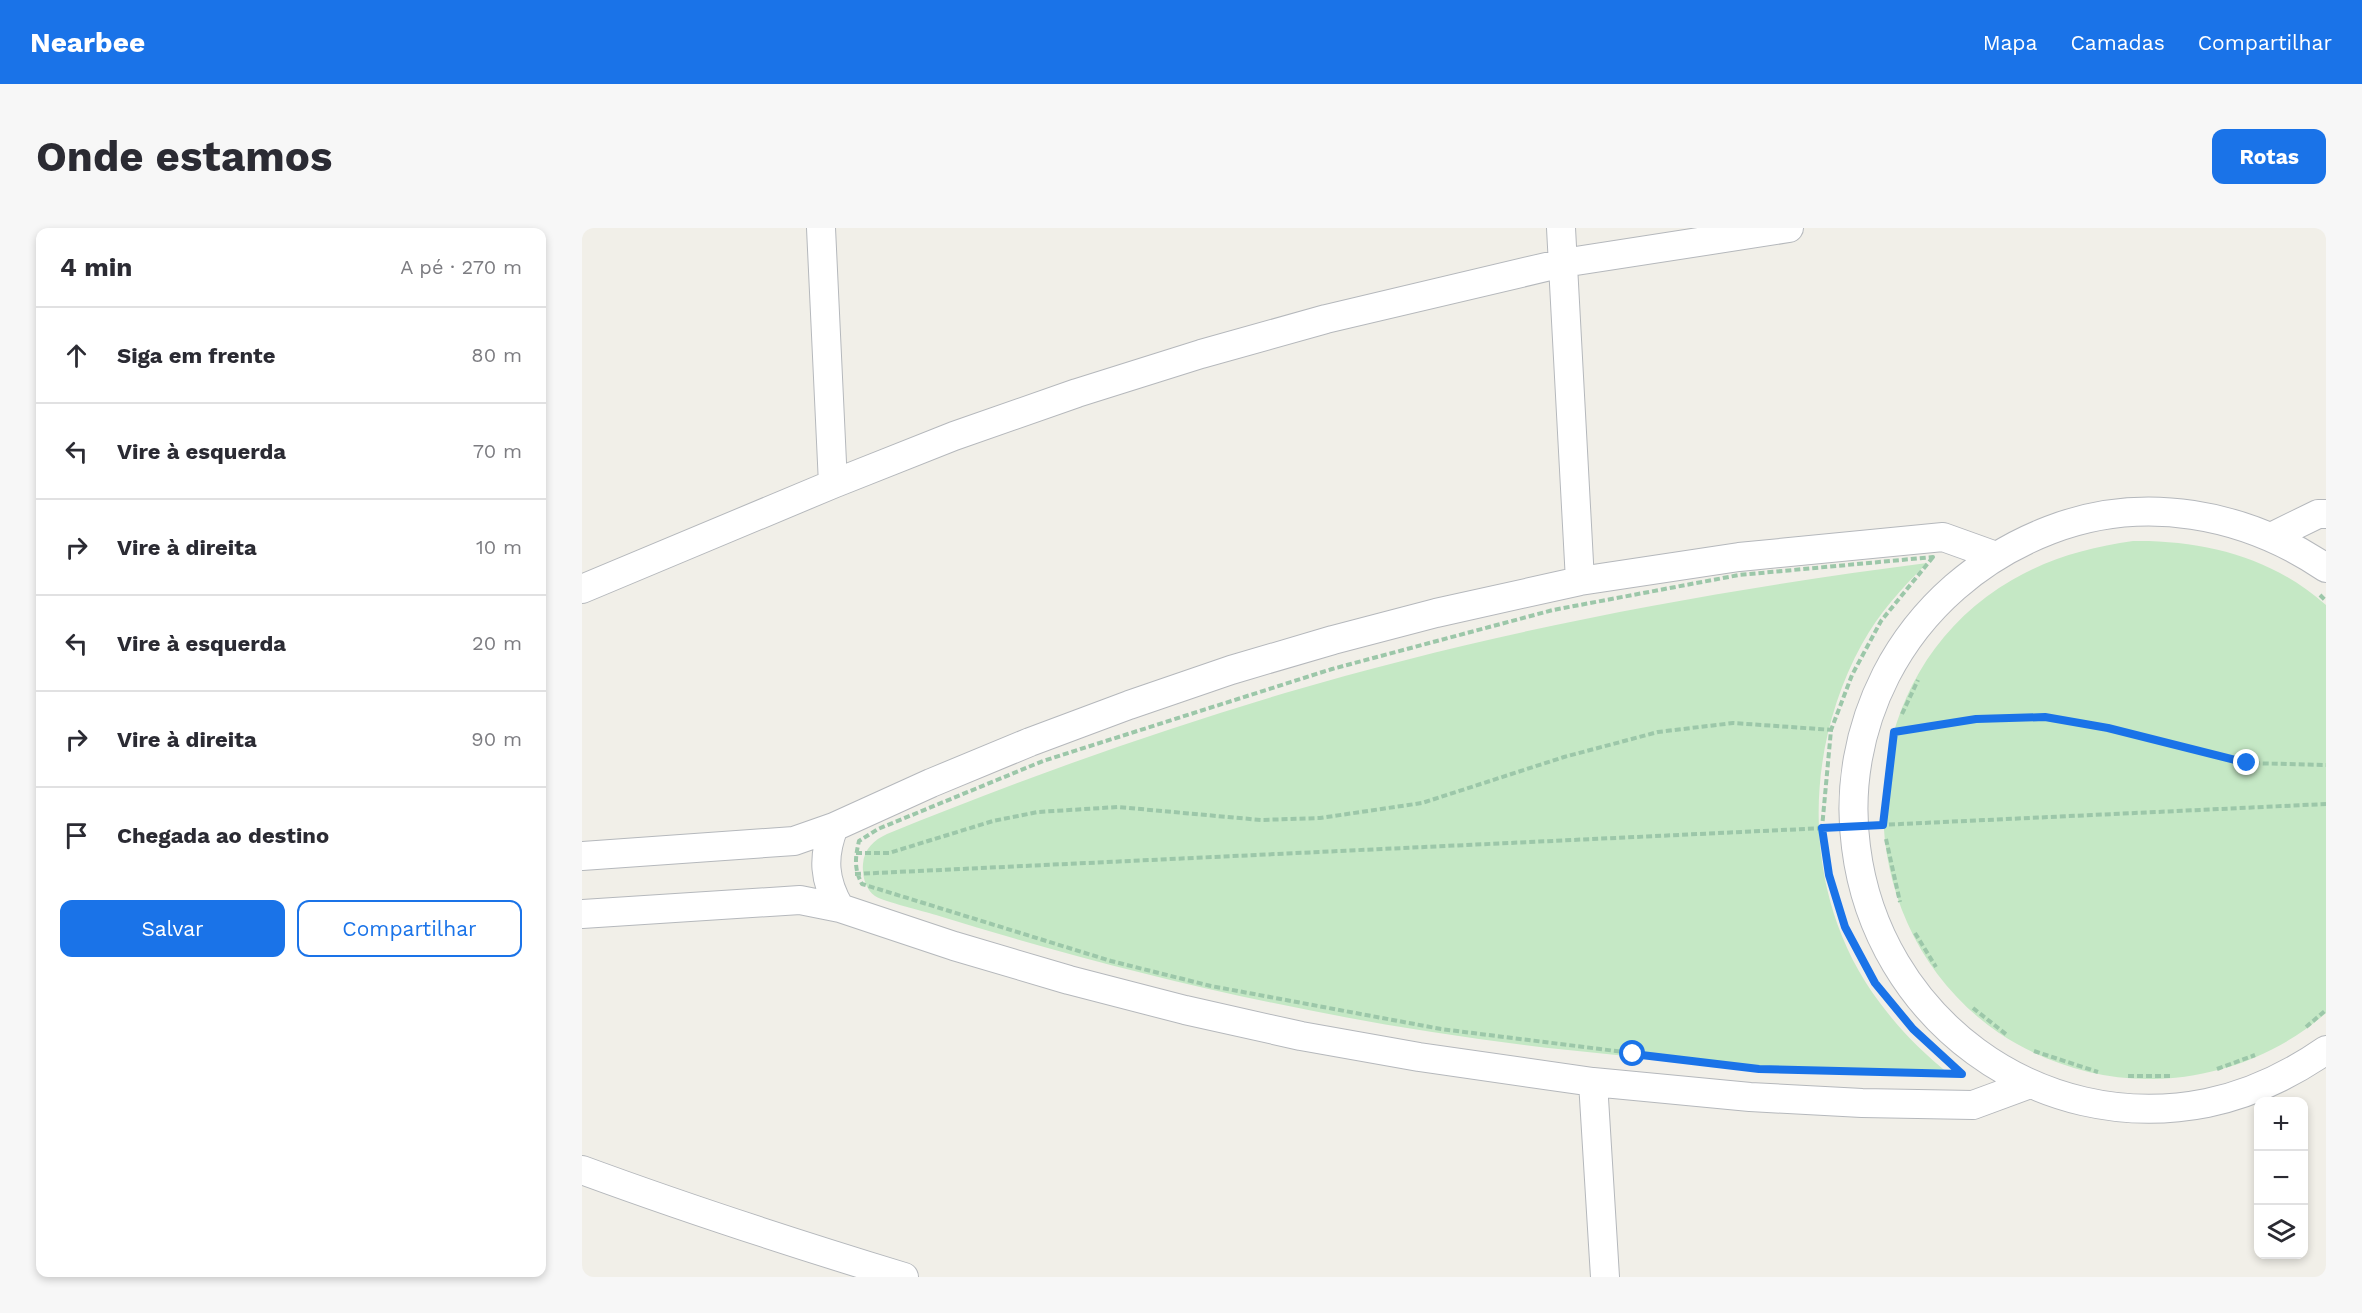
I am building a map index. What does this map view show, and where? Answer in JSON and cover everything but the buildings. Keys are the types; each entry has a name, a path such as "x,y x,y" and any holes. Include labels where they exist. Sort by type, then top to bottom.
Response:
{"street":[{"path":"821,228 833,484"},
{"path":"1561,228 1580,581"},
{"path":"582,589 833,484 966,432 1077,393 1201,354 1326,319 1563,263 1789,228"},
{"path":"2319,1062 2241,1094 2206,1103 2170,1108 2098,1105 2030,1084 1998,1067 1968,1047 1917,997 1880,935 1867,902 1858,867 1854,795 1857,759 1864,731 1879,690 1895,658 1915,628 1939,601 1966,577 1995,556 2027,539 2061,526 2095,517 2131,512 2167,512 2203,516 2238,524 2303,553 2322,580"},
{"path":"2271,537 2318,514 2326,514"},
{"path":"582,856 794,841 834,827 1030,742 1231,670 1436,613 1580,581 1739,557 1943,537 1995,556"},
{"path":"834,827 826,853 826,876 832,895 840,908"},
{"path":"582,914 800,900 840,908 954,946 1069,980 1185,1010 1301,1036 1419,1058 1593,1082 1750,1097 1862,1103 1973,1105 2030,1084"},
{"path":"1593,1082 1605,1277"},
{"path":"582,1170 764,1234 904,1277"}],"path":[{"path":"1934,557 1881,621 1852,675 1831,730 1822,828 1829,875 1845,927 1875,983 1913,1029 1962,1074 1759,1069 1441,1029 1211,986 1112,961 862,884 855,867 860,841 878,830 1043,761 1332,669 1553,610 1739,575 1934,557"},
{"path":"2322,580 2326,601"},
{"path":"1901,903 1883,825 1894,732 1921,675"},
{"path":"856,854 889,853 993,821 1038,812 1118,807 1261,820 1320,818 1422,803 1564,758 1658,732 1734,723 1894,732 1976,719 2045,717 2108,728 2247,763 2326,765"},
{"path":"826,876 2326,804"},
{"path":"1909,924 1940,972"},
{"path":"1969,1005 2014,1040"},
{"path":"2033,1051 2109,1076"},
{"path":"2210,1071 2264,1052"},
{"path":"2120,1076 2177,1076"}],"green space":[{"path":"2133,541 2186,544 2236,555 2260,563 2283,575 2305,588 2326,605 2326,1013 2307,1028 2265,1053 2220,1069 2172,1078 2109,1076 2070,1067 2052,1060 1999,1033 1947,987 1911,930 1889,868 1883,802 1892,737 1917,677 1957,623 2012,580 2041,565 2086,550"},
{"path":"1927,563 1883,611 1862,644 1842,687 1828,732 1820,779 1819,826 1824,873 1836,919 1854,963 1896,1023 1949,1074 1806,1069 1568,1050 1408,1028 1328,1014 1170,980 1014,938 887,901 875,896 865,882 863,868 865,854 874,842 887,834 1084,759 1184,724 1285,693 1443,650 1603,615 1765,586"}],"route":[{"path":"1633,1054 1759,1069 1962,1074 1913,1029 1875,983 1845,927 1829,875 1822,828 1883,825 1894,732 1976,719 2045,717 2108,728 2247,763"}]}
